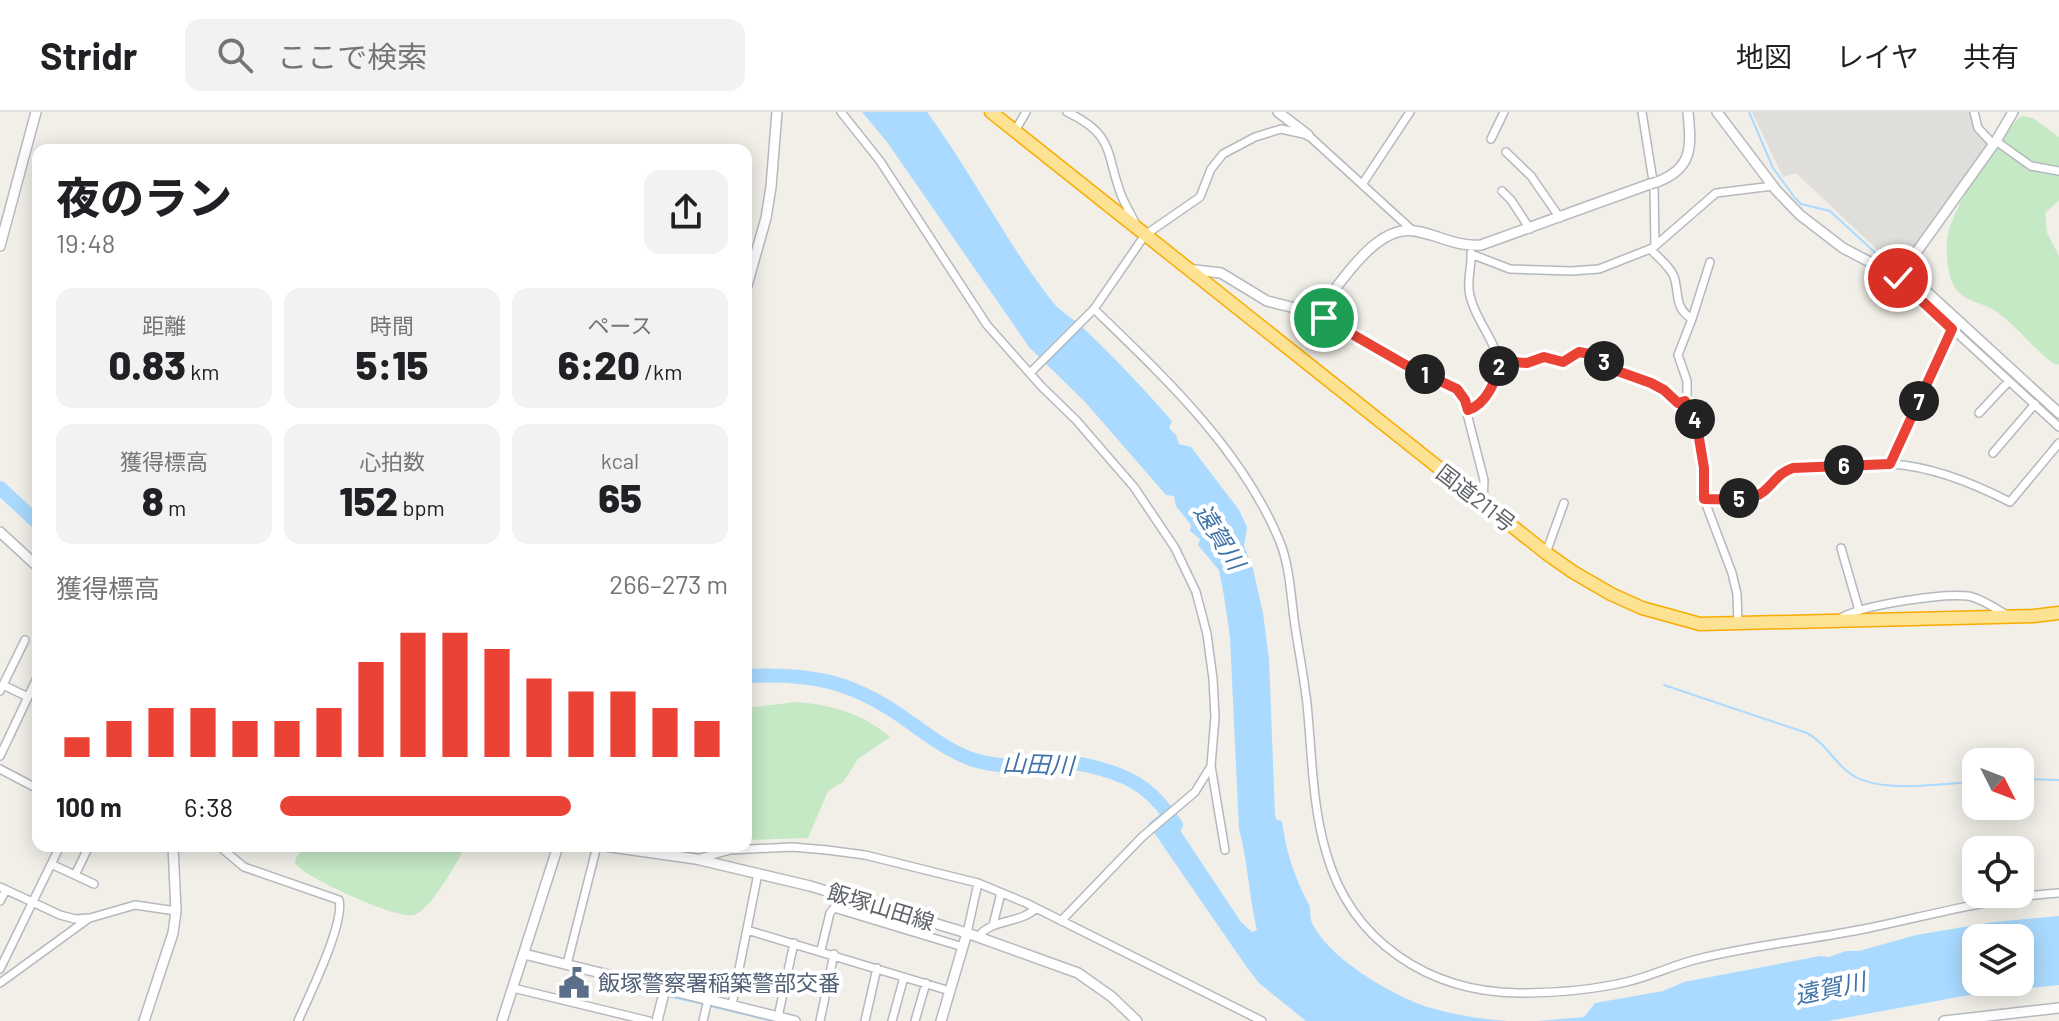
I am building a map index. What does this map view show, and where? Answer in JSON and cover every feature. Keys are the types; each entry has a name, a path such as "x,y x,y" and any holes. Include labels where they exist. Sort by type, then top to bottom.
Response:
{"highway":[{"name":"国道211号","path":"991,112 1546,553 1593,584 1642,608 1700,624 2059,613"}],"street":[{"path":"0,246 36,112"},
{"path":"752,268 771,187 777,112"},
{"path":"841,112 880,161 987,325 1134,487 1175,548 1196,592 1207,634 1215,717 1211,766 1225,850"},
{"path":"1015,131 1026,112"},
{"path":"1067,112 1091,125 1104,139 1122,196 1142,233"},
{"path":"1278,112 1363,183 1397,219 1412,230 1460,246 1510,269 1599,269 1652,248 1716,193 1773,186"},
{"path":"1363,183 1410,112"},
{"path":"1491,139 1504,112"},
{"path":"1642,112 1656,203 1652,248 1675,277 1676,298 1681,311 1692,319"},
{"path":"1470,250 1676,173 1685,161 1691,138 1688,112"},
{"path":"1717,112 1773,186 1800,215 1824,235 1927,292 2059,413"},
{"path":"1974,112 1978,128 1994,143 2031,166 2059,171"},
{"path":"1903,280 2013,112"},
{"path":"1032,372 1092,310 1142,233 1200,197 1211,169 1223,154 1241,143 1281,129 1308,135"},
{"path":"1506,152 1531,176 1560,218"},
{"path":"1502,191 1530,229"},
{"path":"1311,312 1321,307 1377,242 1412,230"},
{"path":"1468,410 1475,407 1490,389 1497,378 1500,361 1471,302 1467,279 1470,250"},
{"path":"1710,262 1678,355 1688,387 1685,401 1695,414 1704,468 1704,499 1732,573 1737,594 1738,624"},
{"path":"1187,269 1221,273 1267,301 1311,312 1404,364 1457,389 1468,410 1472,443 1484,480 1483,503"},
{"path":"1903,280 2059,427"},
{"path":"1092,310 1149,362 1216,437 1272,525 1281,545 1287,572 1306,700 1319,821 1326,853 1336,879 1359,917 1375,937 1415,967 1435,978 1493,992 1566,991 1626,982 1695,960 2059,893"},
{"path":"1890,464 1952,329"},
{"path":"1500,361 1527,363 1544,357 1563,362 1579,352 1601,356 1614,371 1651,383 1678,403 1685,401"},
{"path":"1979,413 2009,381"},
{"path":"1993,453 2035,404"},
{"path":"1704,499 1759,495 1781,472 1793,468 1890,464 1918,467 1987,490 2010,502 2059,443"},
{"path":"1546,553 1564,503"},
{"path":"0,532 32,561"},
{"path":"1841,548 1859,610"},
{"path":"1836,622 1859,610 1917,600 1967,596 2009,616"},
{"path":"25,640 1,688 28,697"},
{"path":"0,756 32,689"},
{"path":"1061,921 1142,837 1195,792 1211,766"},
{"path":"0,769 32,786"},
{"path":"752,849 792,847 865,855 978,883 1036,908 1262,1021"},
{"path":"0,969 57,852"},
{"path":"75,875 86,852"},
{"path":"144,1021 173,933 176,911 173,852"},
{"path":"226,852 244,867 339,900 340,912 333,936 298,1021"},
{"path":"502,1021 556,852"},
{"path":"567,964 595,852"},
{"name":"飯塚山田線","path":"646,852 696,859 810,886 967,933 1078,973 1112,997 1137,1021"},
{"path":"696,859 722,852"},
{"path":"51,864 94,884"},
{"path":"732,1005 758,873"},
{"path":"941,1021 978,883"},
{"path":"0,901 3,888 75,919 90,918 135,905 176,911"},
{"path":"993,925 1001,893"},
{"path":"821,950 834,908 963,947"},
{"path":"978,937 993,925 1031,913 1036,908"},
{"path":"0,983 90,918"},
{"path":"747,930 950,991"},
{"path":"778,1017 794,943"},
{"path":"524,954 794,1021"},
{"path":"820,1021 834,954"},
{"path":"865,1021 877,968"},
{"path":"892,1021 904,977"},
{"path":"915,1021 926,983"},
{"path":"513,988 649,1021"},
{"path":"657,1021 665,989"},
{"path":"703,1021 708,999"},
{"path":"1944,1021 2059,1008"},
{"path":"747,1021 750,1010"}],"shaded area":[{"path":"1752,112 1971,112 1976,130 1989,145 1912,251 1888,260 1796,173 1783,177"}],"green space":[{"path":"2022,116 2033,118 2059,137 2059,200 2045,213 2047,233 2059,256 2059,364 2056,365 1997,312 1959,293 1952,283 1947,262 1948,234 1959,206 1990,153"},
{"path":"797,702 823,706 869,722 890,737 858,759 843,782 828,791 808,838 752,840 752,707"},
{"path":"301,852 462,852 427,906 414,915 390,911 332,887 302,869 295,863"}],"water":[{"name":"遠賀川","path":"862,112 927,112 1052,301 1106,350 1172,421 1169,428 1179,444 1191,447 1239,510 1247,527 1244,546 1263,613 1269,659 1275,816 1282,821 1291,863 1318,934 1361,973 1413,1002 1437,1010 1507,1021 1306,1021 1259,983 1246,966 1148,824 1166,809 1241,922 1252,932 1257,930 1239,829 1230,637 1219,570 1198,545 1200,539 1190,531 1191,525 1176,506 1174,496 1166,495 1086,403 1029,347 887,142"},
{"path":"2059,916 2059,985 2034,988 2034,924 1982,924"},
{"name":"遠賀川","path":"1962,927 1964,996 1828,1021 1538,1021 1584,1017 1595,1003 1663,991 1684,982 1859,951 1916,935"}],"waterway":[{"path":"1749,112 1773,168 1795,198 1801,204 1830,211 1894,270"},
{"path":"1929,302 2048,413"},
{"name":"山田川","path":"0,488 32,517"},
{"name":"山田川","path":"752,676 809,678 864,694 945,746 974,760 1010,766 1078,764 1125,777 1161,804 1176,825"},
{"path":"1664,685 1807,733 1852,775 1865,781 1895,786 1962,783"},
{"path":"2034,779 2059,780"},
{"path":"604,980 661,994"},
{"path":"667,996 704,1004"},
{"path":"710,1006 773,1021"}],"place":[{"name":"飯塚警察署稲築警部交番","path":"574,983"}],"route":[{"path":"1324,318 1404,364 1457,389 1468,410 1475,407 1490,389 1497,378 1500,361 1527,363 1544,357 1563,362 1579,352 1601,356 1609,368 1651,383 1678,403 1685,401 1695,414 1704,468 1704,499 1748,497 1759,495 1781,472 1793,468 1890,464 1952,329 1922,301 1908,282 1898,278"}]}
